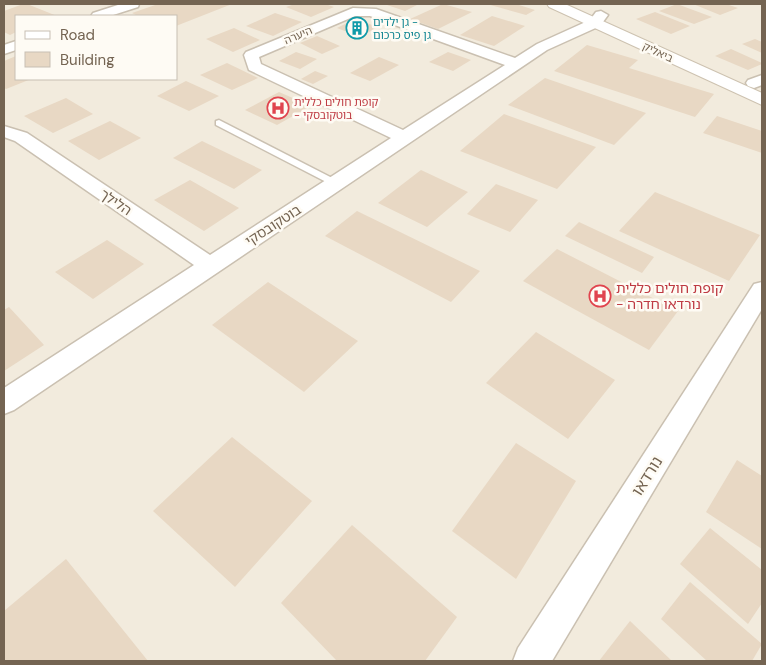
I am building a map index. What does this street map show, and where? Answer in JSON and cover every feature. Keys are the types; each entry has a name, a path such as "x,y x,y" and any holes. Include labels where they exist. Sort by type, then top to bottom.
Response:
{"main road":[{"name":"ביאליק","path":"554,4 588,14 759,83"},
{"name":"ביאליק","path":"588,14 762,100"}],"street":[{"path":"101,15 133,4"},
{"name":"היערה","path":"406,138 254,67 250,55 353,12 371,12 517,64"},
{"name":"בוטקובסקי","path":"4,402 406,138 588,14"},
{"name":"הלילך","path":"12,134 211,266"},
{"name":"נורדאו","path":"531,661 762,290"}],"lane":[{"path":"219,123 336,184"}],"shaded area":[{"path":"4,4 762,4 762,661 4,661"}],"building":[{"path":"27,4 54,15 15,15 15,32 10,35 4,32 4,11"},
{"path":"158,4 232,4 178,25 178,15 136,15 132,13"},
{"path":"295,4 325,4 334,7 311,17 286,7"},
{"path":"384,4 419,4 405,11"},
{"path":"443,4 472,12 438,29 410,19"},
{"path":"487,4 521,4 519,5 535,10 526,15"},
{"path":"677,4 712,17 694,24 659,11"},
{"path":"693,4 726,4 738,8 720,15"},
{"path":"655,12 690,26 671,34 636,19"},
{"path":"275,13 302,22 273,36 246,26"},
{"path":"492,16 525,26 494,46 460,35"},
{"name":"גן ילדים - גן פיס כרכום","path":"355,19 378,27 360,37 337,28"},
{"path":"234,28 260,40 233,52 206,39"},
{"path":"317,36 340,46 322,54 300,43"},
{"path":"755,39 762,42 762,53 742,44"},
{"path":"587,45 638,60 629,68 714,94 695,117 554,71"},
{"path":"731,49 762,64 748,70 715,56"},
{"path":"296,52 317,59 300,69 279,61"},
{"path":"448,52 471,60 453,71 429,62"},
{"path":"15,56 15,80 28,80 6,89 4,88 4,61"},
{"path":"379,57 399,65 370,81 350,73"},
{"path":"227,63 258,78 232,90 200,75"},
{"path":"315,71 328,76 313,84 301,79"},
{"path":"545,78 646,113 614,145 508,105"},
{"path":"186,81 219,96 189,111 157,96"},
{"name":"קופת חולים כללית - בוטקובסקי","path":"279,92 311,106 277,125 245,110"},
{"path":"66,98 93,114 53,133 24,116"},
{"path":"504,114 596,147 557,189 460,151"},
{"path":"717,116 762,131 762,153 703,133"},
{"path":"110,121 141,138 99,160 68,141"},
{"path":"202,141 262,170 234,189 173,158"},
{"path":"421,170 468,192 427,227 378,203"},
{"path":"190,180 239,208 204,231 154,200"},
{"path":"496,184 538,200 510,232 467,214"},
{"path":"655,192 760,235 729,281 619,231"},
{"path":"357,211 480,271 451,302 325,236"},
{"path":"579,222 654,257 642,273 565,236"},
{"path":"107,240 144,264 93,299 55,272"},
{"name":"קופת חולים כללית - נורדאו חדרה","path":"557,249 678,311 649,350 523,281"},
{"path":"268,282 358,341 304,392 212,325"},
{"path":"9,307 44,345 4,371 4,310"},
{"path":"536,332 615,380 568,439 486,383"},
{"path":"232,437 312,501 235,587 153,511"},
{"path":"516,443 576,481 516,579 452,531"},
{"path":"737,460 762,476 762,549 706,512"},
{"path":"352,525 457,617 425,661 337,661 281,603"},
{"path":"710,528 762,570 762,603 748,624 680,564"},
{"path":"66,559 148,661 4,661 4,611"},
{"path":"690,582 762,644 752,661 707,661 661,619"},
{"path":"630,621 672,661 599,661"}],"place":[{"name":"גן ילדים - גן פיס כרכום","path":"357,28"},
{"name":"קופת חולים כללית - בוטקובסקי","path":"278,108"},
{"name":"קופת חולים כללית - נורדאו חדרה","path":"600,296"}]}
